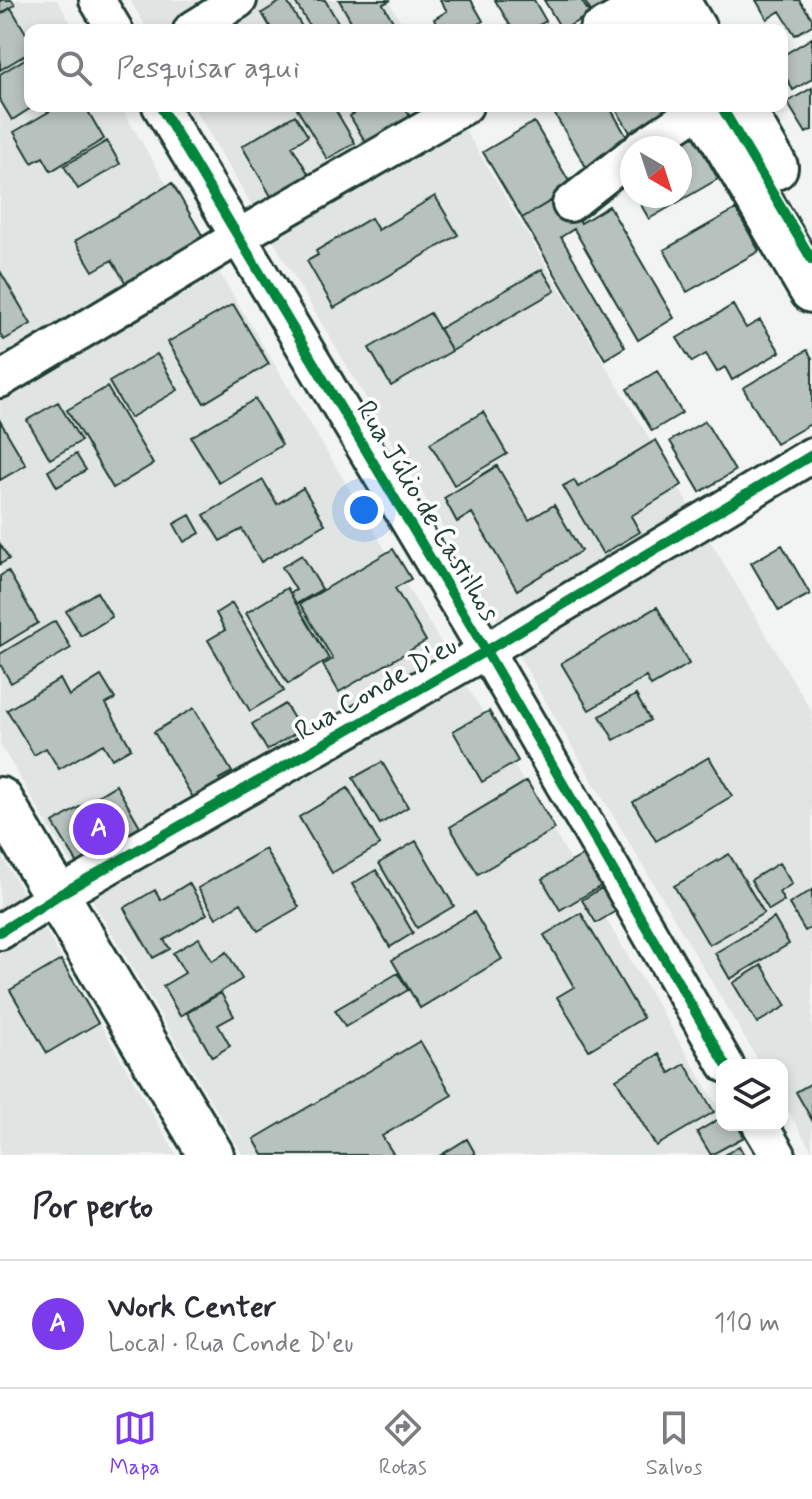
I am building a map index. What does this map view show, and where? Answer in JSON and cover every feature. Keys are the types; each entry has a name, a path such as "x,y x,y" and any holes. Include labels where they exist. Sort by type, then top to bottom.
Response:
{"main road":[{"path":"654,7 684,24"},
{"path":"708,112 812,290"},
{"path":"743,112 812,231"},
{"path":"0,800 211,1155"}],"street":[{"path":"97,0 111,24"},
{"path":"201,24 239,0"},
{"path":"612,24 654,7"},
{"name":"Rua Júlio de Castilhos","path":"164,112 486,651 723,1059"},
{"path":"0,380 455,112"},
{"path":"659,136 695,112"},
{"path":"570,204 620,164"},
{"name":"Rua Conde D'eu","path":"0,932 57,896 486,651 812,455"},
{"path":"764,1131 778,1155"}],"shaded area":[{"path":"0,0 57,0 71,24 24,24 24,112 124,112 716,1103 716,1131 733,1131 747,1155 243,1155 0,744"},
{"path":"130,0 388,0 402,24 144,24"},
{"path":"197,112 455,112 812,712 812,1151 788,1111 788,1059 757,1059"},
{"path":"0,853 177,1155 0,1155"}],"building":[{"path":"0,0 12,0 15,5 0,14"},
{"path":"286,0 300,24 268,24 262,13"},
{"path":"294,0 325,0 339,24 308,24"},
{"path":"339,0 391,0 383,4 394,24 353,24"},
{"path":"440,0 471,0 483,21 478,24 437,24 434,19 447,11"},
{"path":"495,0 534,0 546,21 541,24 509,24"},
{"path":"544,0 581,0 590,14 572,24 558,24"},
{"path":"584,0 631,0 597,22"},
{"path":"756,0 799,0 812,18 812,25 795,35 780,11 767,19"},
{"path":"11,8 24,30 24,56 0,70 0,15"},
{"path":"812,38 812,79 793,90 788,81 788,52"},
{"path":"24,60 25,112 12,120 0,100 0,74"},
{"path":"812,88 812,130 806,133 788,101"},
{"path":"49,112 88,112 104,139 51,171 43,157 32,163 14,132"},
{"path":"299,112 337,112 355,143 327,159"},
{"path":"357,112 407,112 413,122 369,148 350,116"},
{"path":"554,112 612,112 626,136 620,136 620,153 589,172"},
{"path":"618,112 668,112 631,134"},
{"path":"295,115 308,136 292,146 312,180 275,203 242,146"},
{"path":"534,122 573,188 522,218 483,152"},
{"path":"691,130 718,179 692,194 692,136 681,136"},
{"path":"107,141 120,164 78,189 64,166"},
{"path":"172,183 206,242 134,297 112,260 93,271 75,241"},
{"path":"564,193 581,223 609,206 674,318 638,340 574,229 561,237 625,347 605,359 522,218"},
{"path":"435,196 458,235 334,308 307,261 318,255 316,251 371,218 378,230"},
{"path":"643,208 668,208 649,219"},
{"path":"736,209 759,251 687,292 664,250"},
{"path":"542,269 555,291 452,351 439,329"},
{"path":"0,271 31,324 4,340 0,334"},
{"path":"233,304 269,364 204,403 168,342"},
{"path":"733,305 746,328 760,320 780,352 732,380 725,367 717,372 706,354 692,362 677,338"},
{"path":"430,313 452,351 391,386 369,348"},
{"path":"807,350 812,358 812,423 776,444 743,388"},
{"path":"157,354 178,390 130,418 109,382"},
{"path":"657,371 682,413 652,431 627,389"},
{"path":"107,387 153,464 113,488 67,410"},
{"path":"255,399 282,445 219,483 191,437"},
{"path":"58,402 81,441 50,459 27,420"},
{"path":"483,412 507,454 454,485 430,443"},
{"path":"0,421 26,465 0,480"},
{"path":"705,421 735,471 700,492 670,441"},
{"path":"656,440 682,485 631,516 640,532 603,554 563,486 574,480 578,487"},
{"path":"76,454 86,470 57,487 48,471"},
{"path":"497,466 529,520 554,505 581,551 517,590 472,513 457,522 444,498"},
{"path":"263,480 277,504 303,488 325,524 261,562 242,529 220,541 204,515"},
{"path":"190,515 200,533 184,542 174,524"},
{"path":"0,544 9,559 0,564"},
{"path":"782,545 810,594 779,611 751,563"},
{"path":"393,549 411,579 395,588 426,641 339,692 323,665 333,659 300,604"},
{"path":"302,555 322,589 296,604 290,593 296,590 282,567"},
{"path":"8,571 38,623 0,646 0,576"},
{"path":"287,588 329,659 288,684 246,613"},
{"path":"97,592 112,617 81,636 66,611"},
{"path":"232,603 284,691 250,711 208,640 225,630 216,613"},
{"path":"657,607 689,664 651,686 646,677 589,710 561,663"},
{"path":"55,621 71,648 11,683 0,664 0,654"},
{"path":"101,676 115,699 106,704 131,748 112,759 103,744 59,769 46,748 34,755 7,710 60,679 69,696"},
{"path":"636,695 650,720 614,740 600,716"},
{"path":"285,704 301,730 267,750 252,724"},
{"path":"194,708 232,772 219,779 225,790 198,806 154,732"},
{"path":"489,711 518,761 482,782 453,731"},
{"path":"709,757 732,796 656,841 633,802"},
{"path":"382,762 408,807 380,824 353,778"},
{"path":"527,781 555,829 478,874 450,827"},
{"path":"116,785 145,835 83,872 53,823"},
{"path":"348,788 380,845 332,873 299,817"},
{"path":"416,841 454,906 417,928 379,863"},
{"path":"265,849 299,907 258,931 241,903 216,918 198,888"},
{"path":"729,854 764,913 709,945 674,886"},
{"path":"583,855 601,886 560,910 542,879"},
{"path":"779,863 792,884 779,892 784,901 769,910 751,880"},
{"path":"376,870 413,933 390,947 352,884"},
{"path":"189,883 207,914 164,940 170,949 153,958 124,908 155,890 161,900"},
{"path":"602,888 616,911 596,923 582,900"},
{"path":"812,890 812,927 805,931 789,904"},
{"path":"474,912 502,959 420,1008 392,960"},
{"path":"581,913 643,1018 589,1050 557,997 574,987 544,935"},
{"path":"774,918 789,944 730,979 715,953"},
{"path":"199,938 212,961 227,952 242,979 180,1016 163,986 185,973 173,953"},
{"path":"61,960 98,1023 47,1053 10,990"},
{"path":"762,965 786,1006 757,1023 733,983"},
{"path":"398,973 408,990 345,1027 335,1010"},
{"path":"221,993 234,1016 218,1025 230,1046 212,1057 187,1013"},
{"path":"420,1041 452,1095 382,1136 394,1155 263,1155 254,1139"},
{"path":"659,1054 670,1073 685,1064 714,1112 656,1146 616,1079"},
{"path":"812,1083 812,1120 796,1092"},
{"path":"716,1121 716,1131 740,1131 744,1137 711,1155 697,1132"},
{"path":"467,1139 476,1155 441,1155"},
{"path":"739,1146 744,1155 725,1155"}],"cycle path":[{"path":"164,112 486,651 723,1059"},
{"path":"725,112 812,260"},
{"path":"0,932 57,896 486,651 812,455"}],"place":[{"name":"Work Center","path":"99,829"}]}
